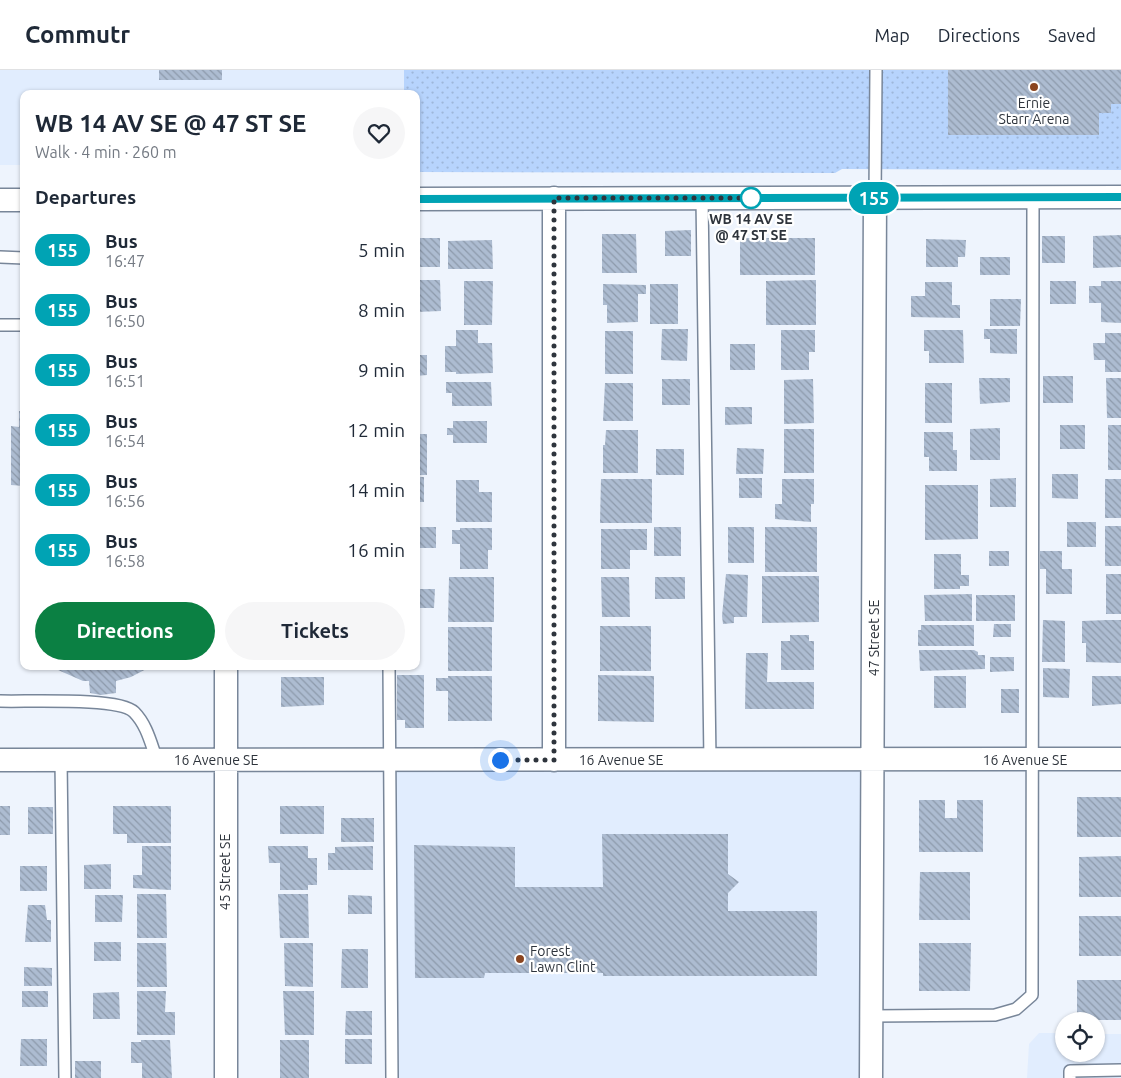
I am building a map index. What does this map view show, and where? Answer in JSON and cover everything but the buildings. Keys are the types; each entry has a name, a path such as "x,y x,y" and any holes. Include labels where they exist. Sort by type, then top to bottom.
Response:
{"street":[{"path":"420,199 1121,197"},
{"path":"554,198 554,760"},
{"name":"47 Street SE","path":"871,1078 874,760 875,198"},
{"path":"0,200 20,200"},
{"name":"45 Street SE","path":"226,670 226,1078"},
{"name":"16 Avenue SE","path":"0,760 1121,759"}],"lane":[{"path":"875,198 876,70"},
{"path":"702,198 710,760"},
{"path":"872,1016 995,1015 1016,1010 1032,995 1033,198"},
{"path":"0,257 20,258"},
{"path":"0,325 20,325"},
{"path":"389,670 392,1078"},
{"path":"0,701 108,703 133,710 145,727 157,760"},
{"path":"61,760 65,1078"},
{"path":"1070,1078 1070,1071 1090,1074 1121,1070"}],"shaded area":[{"path":"0,70 404,70 404,90 20,90 20,165 0,165"},
{"path":"404,70 1121,70 1121,170 842,169 835,173 420,172 420,90 404,90"},
{"path":"391,760 874,760 871,1078 392,1078"},
{"path":"1039,1033 1055,1033 1055,1062 1105,1062 1105,1034 1121,1034 1121,1078 1027,1078 1029,1044"}],"bus line":[{"name":"155","path":"420,199 1121,197"}],"place":[{"name":"Ernie Starr Arena","path":"1034,87"},
{"name":"WB 14 AV SE @ 47 ST SE","path":"751,198"},
{"name":"Forest Lawn Clint","path":"520,959"}],"route":[{"path":"500,760 554,760 554,198 759,198 751,198"}]}
